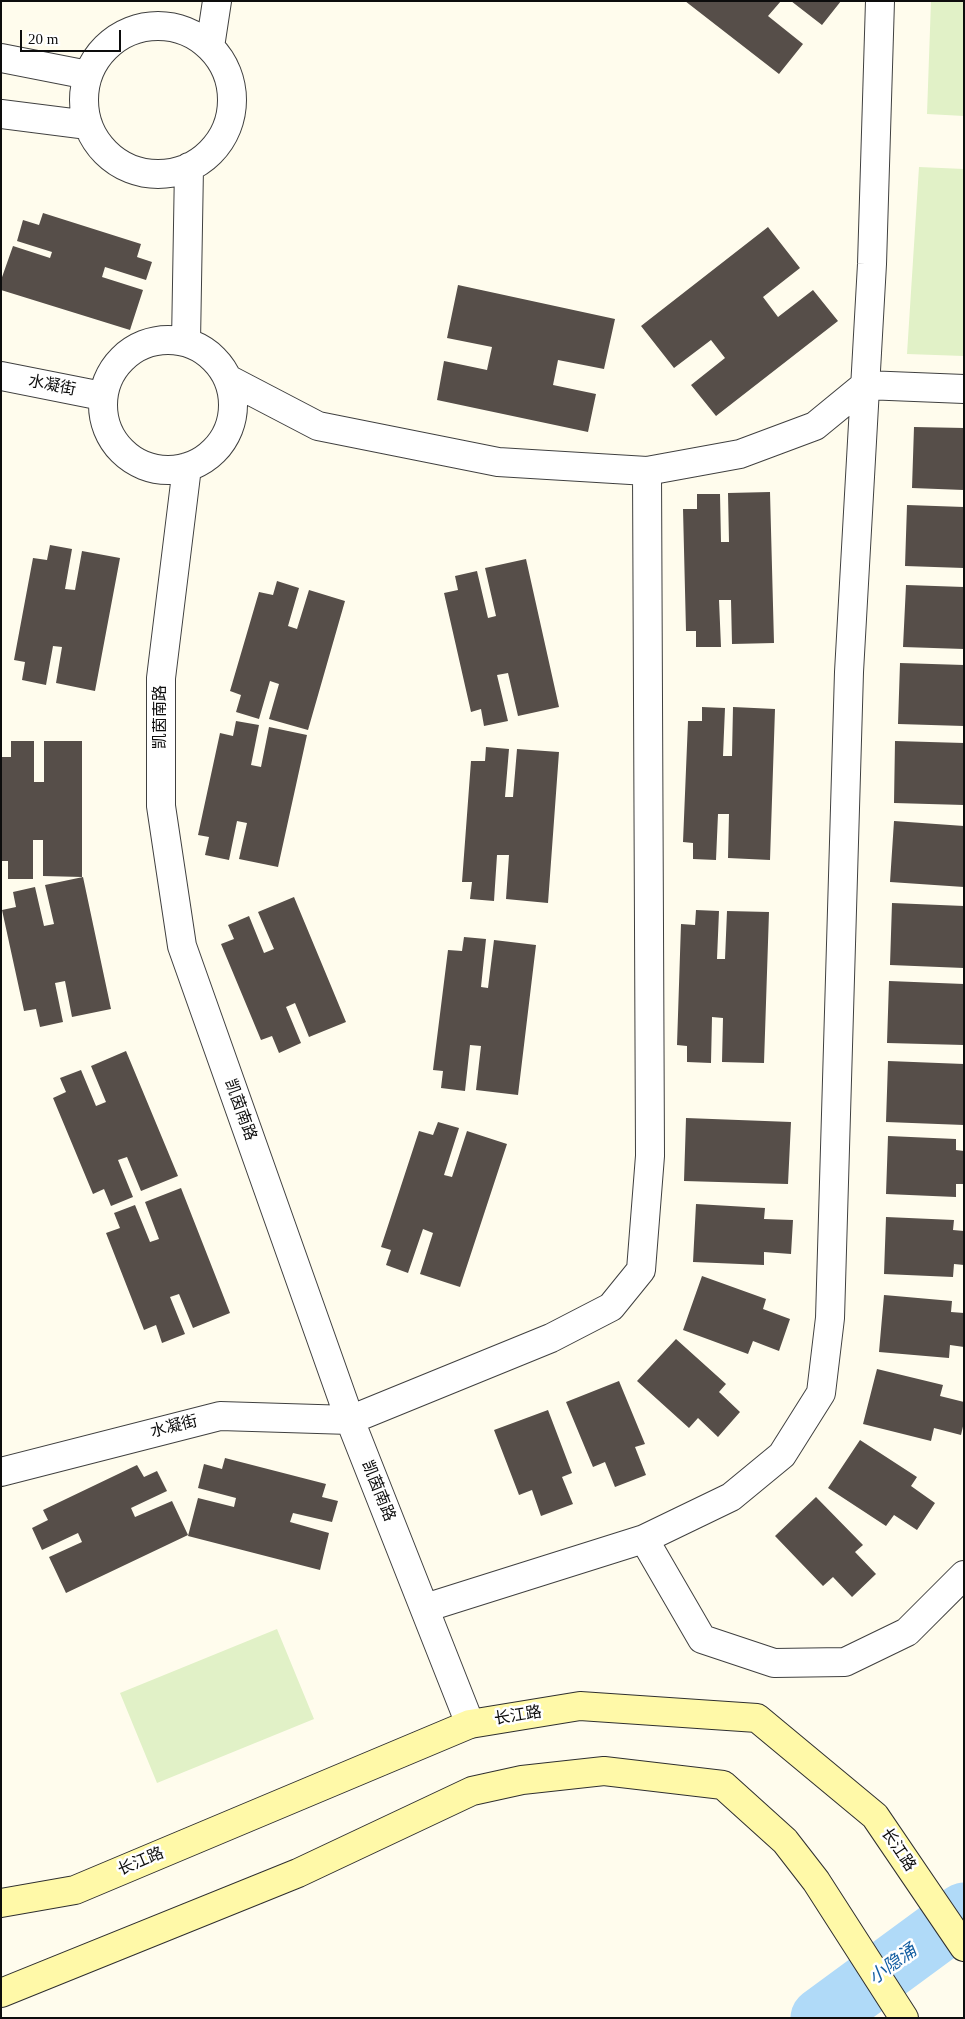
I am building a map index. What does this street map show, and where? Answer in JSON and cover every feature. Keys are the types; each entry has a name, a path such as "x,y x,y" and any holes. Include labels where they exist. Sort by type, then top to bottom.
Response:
{"main road":[{"name":"长江路","path":"1,1903 75,1890 470,1724 580,1706 757,1718 877,1819 964,1947"},
{"path":"1,1994 298,1873 472,1792 522,1780 604,1771 723,1785 785,1840 816,1881 904,2018"}],"street":[{"path":"210,47 217,1"},
{"path":"424,1608 644,1539 731,1496 782,1455 821,1393 830,1318 850,672 872,255 880,1"},
{"path":"167,26 191,33 210,47 225,66 232,89 232,113 224,135 209,154 189,167 166,174 142,172 120,164 101,147 88,125 84,100 88,76 100,54 119,37 142,28 167,26"},
{"path":"1,58 88,76"},
{"path":"1,114 88,125"},
{"path":"186,342 189,167"},
{"path":"228,379 234,404 230,425 221,444 206,458 187,467 166,470 152,468 126,456 111,439 103,418 102,396 110,374 123,357 142,344 164,339 186,342 205,351 228,379 318,426 498,462 647,471 740,454 815,426 865,384 964,389"},
{"name":"水凝街","path":"1,376 102,396"},
{"name":"凯茵南路","path":"187,467 161,678 161,806 182,946 350,1420 470,1724"},
{"path":"350,1420 551,1338 610,1306 642,1270 650,1156 647,471"},
{"name":"水凝街","path":"1,1472 220,1416 350,1420"},
{"path":"644,1539 702,1639 774,1663 845,1662 907,1632 964,1575"}],"green space":[{"path":"931,1 964,1 964,116 927,114"},
{"path":"919,167 964,169 964,356 907,354"},
{"path":"277,1629 314,1719 157,1783 120,1693"}],"building":[{"path":"685,1 781,1 768,16 803,44 779,74"},
{"path":"791,1 841,1 822,25"},
{"path":"43,213 141,244 137,257 152,262 146,280 105,267 102,277 143,290 130,330 1,290 1,280 13,246 50,258 52,252 17,241 23,220 39,225"},
{"path":"768,227 800,268 763,297 778,317 813,290 838,321 716,416 691,385 725,358 711,340 674,368 641,326"},
{"path":"458,285 615,319 604,369 558,360 553,385 596,394 588,432 437,400 444,361 487,370 492,347 447,338"},
{"path":"914,427 964,428 964,490 912,488"},
{"path":"770,492 774,643 732,644 731,600 719,600 721,647 696,647 696,631 686,631 683,509 697,509 697,494 720,494 721,542 729,542 728,493"},
{"path":"907,505 964,507 964,568 905,566"},
{"path":"50,545 72,549 65,589 75,590 82,551 120,558 95,691 56,683 62,647 53,646 46,685 22,680 25,662 14,660 33,558 47,560"},
{"path":"526,559 559,707 518,716 508,673 497,675 508,721 484,726 481,709 471,712 444,593 458,590 455,576 477,571 488,618 496,616 485,568"},
{"path":"277,581 299,588 288,626 297,629 309,590 345,601 308,730 269,719 279,684 270,681 259,719 236,712 241,695 230,691 259,592 273,595"},
{"path":"906,585 964,587 964,649 903,647"},
{"path":"900,663 964,665 964,726 898,724"},
{"path":"702,707 725,708 723,756 732,756 733,707 775,709 770,860 728,858 729,814 718,814 716,860 693,859 693,843 683,842 688,721 702,721"},
{"path":"236,721 259,725 251,765 261,767 269,727 307,735 278,867 239,859 247,823 237,821 229,860 205,855 209,837 198,835 220,733 233,736"},
{"path":"11,741 34,741 34,782 44,782 44,741 82,741 82,877 43,876 43,840 33,840 33,879 8,879 8,861 1,861 1,757 11,757"},
{"path":"895,741 964,743 964,805 894,803"},
{"path":"486,747 509,749 505,797 513,797 517,749 559,752 548,903 506,899 509,855 497,855 494,901 470,899 472,882 462,882 471,761 485,761"},
{"path":"894,821 964,826 964,887 890,882"},
{"path":"83,877 111,1009 72,1017 65,981 55,983 63,1022 40,1027 36,1009 24,1011 2,910 16,907 13,892 35,887 44,926 54,924 45,885"},
{"path":"294,897 346,1022 309,1037 295,1003 286,1007 301,1043 279,1053 272,1036 261,1040 221,944 234,939 228,925 249,916 264,953 274,949 258,912"},
{"path":"892,903 964,906 964,968 890,965"},
{"path":"696,910 719,911 717,959 725,959 727,911 769,912 764,1063 722,1062 723,1018 712,1017 711,1063 687,1062 687,1046 677,1045 681,924 695,925"},
{"path":"464,937 486,939 481,987 488,988 494,940 536,945 518,1095 476,1090 481,1046 470,1045 465,1091 441,1088 443,1071 433,1070 448,950 462,951"},
{"path":"889,981 964,984 964,1045 887,1043"},
{"path":"126,1051 178,1176 141,1191 127,1157 118,1160 133,1197 111,1206 104,1189 93,1194 53,1098 66,1092 60,1078 81,1070 96,1106 106,1102 91,1066"},
{"path":"888,1061 964,1064 964,1125 886,1122"},
{"path":"686,1118 791,1122 788,1184 684,1181"},
{"path":"438,1122 459,1128 444,1175 452,1177 467,1131 507,1144 460,1287 420,1274 433,1233 423,1229 408,1273 386,1265 391,1250 381,1247 419,1131 433,1135"},
{"path":"888,1136 956,1139 956,1150 964,1151 964,1184 956,1184 956,1197 886,1194"},
{"path":"181,1188 230,1313 193,1328 179,1294 170,1297 185,1334 162,1343 156,1325 144,1330 106,1233 120,1228 114,1213 135,1205 150,1242 159,1239 145,1202"},
{"path":"696,1204 765,1208 764,1219 793,1220 791,1254 764,1252 764,1265 693,1262"},
{"path":"886,1217 954,1220 953,1230 964,1231 964,1265 954,1264 953,1277 884,1274"},
{"path":"702,1276 766,1299 763,1309 790,1319 779,1351 753,1341 748,1354 683,1330"},
{"path":"884,1295 952,1301 951,1312 964,1313 964,1347 950,1345 949,1358 879,1352"},
{"path":"676,1339 726,1384 719,1392 740,1412 718,1437 698,1418 689,1428 637,1381"},
{"path":"877,1369 943,1385 940,1396 964,1402 964,1422 961,1435 934,1428 931,1441 863,1424"},
{"path":"619,1381 645,1444 635,1447 646,1475 615,1487 605,1462 593,1467 566,1402"},
{"path":"548,1410 572,1473 562,1477 573,1504 541,1516 532,1490 519,1495 494,1430"},
{"path":"860,1440 917,1477 911,1486 935,1503 917,1530 894,1515 886,1526 828,1488"},
{"path":"225,1458 326,1484 322,1497 338,1501 332,1522 293,1513 290,1522 329,1533 320,1570 188,1536 198,1498 234,1507 236,1498 198,1488 204,1464 222,1469"},
{"path":"137,1465 144,1477 157,1471 167,1491 131,1508 135,1517 172,1501 188,1535 66,1593 49,1557 82,1542 78,1533 42,1550 32,1528 48,1520 43,1510"},
{"path":"816,1497 863,1545 855,1552 876,1574 852,1597 833,1577 823,1586 775,1536"}],"waterway":[{"name":"小隐涌","path":"821,2018 964,1913"}]}
